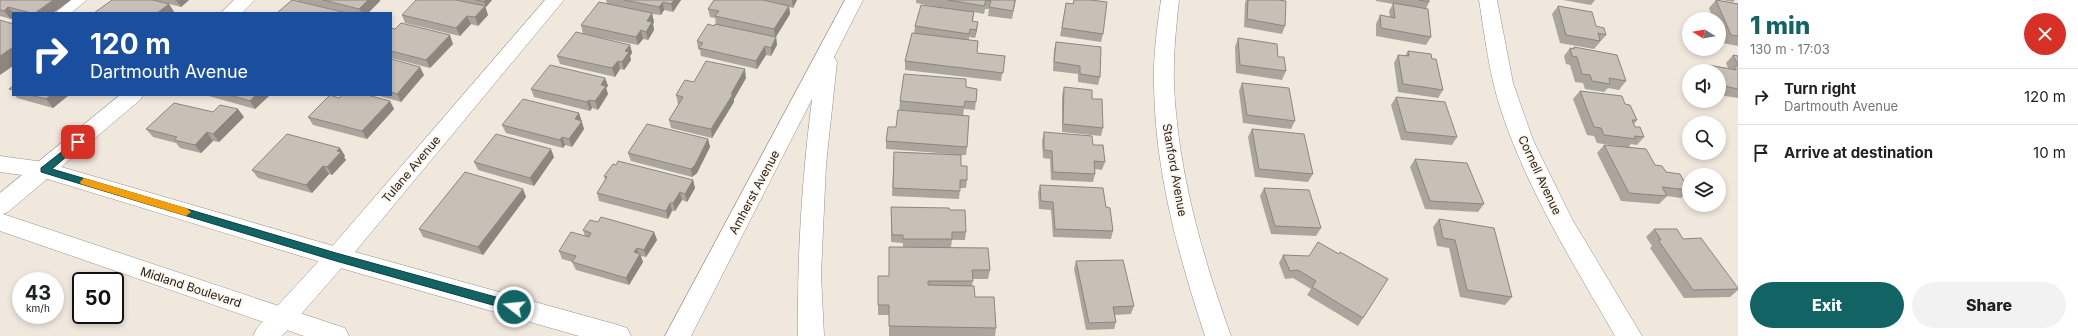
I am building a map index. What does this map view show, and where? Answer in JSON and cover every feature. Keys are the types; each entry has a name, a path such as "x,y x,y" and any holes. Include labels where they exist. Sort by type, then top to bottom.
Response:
{"street":[{"path":"231,12 246,0"},
{"name":"Tulane Avenue","path":"266,336 336,257 555,0"},
{"name":"Amherst Avenue","path":"678,336 854,0"},
{"name":"Stanford Avenue","path":"1170,0 1163,61 1164,104 1171,158 1187,237 1205,299 1218,336"},
{"name":"Cornell Avenue","path":"1488,0 1500,70 1511,110 1533,165 1571,240 1630,336"},
{"name":"Amherst Avenue","path":"811,336 809,274 815,165 829,48"},
{"path":"0,206 132,96"},
{"path":"0,164 44,170 336,257 618,336"},
{"name":"Midland Boulevard","path":"0,222 336,336"}],"lane":[{"path":"63,12 80,0"},
{"path":"0,26 12,29"}],"building":[{"path":"0,0 53,0 36,12 27,12 8,7 4,11 0,10"},
{"path":"112,0 153,0 169,4 158,12 95,12"},
{"path":"292,0 343,12 278,12"},
{"path":"323,0 368,0 359,9"},
{"path":"416,0 456,0 485,6 475,17 467,16 456,28 402,15"},
{"path":"624,0 674,0 671,4 663,2 659,7"},
{"path":"714,0 763,0 789,6 774,29 715,16 719,11 708,9"},
{"path":"948,0 986,0 984,6"},
{"path":"986,0 1015,0 1013,11 989,7 991,1"},
{"path":"1074,0 1107,2 1103,34 1062,28 1066,3 1073,4"},
{"path":"1248,0 1286,1 1285,26 1247,19"},
{"path":"1716,0 1738,4 1738,36 1731,35 1726,23 1726,12 1721,12"},
{"path":"599,2 652,13 647,21 652,22 646,32 641,30 636,37 581,25"},
{"path":"1393,3 1428,9 1431,37 1381,28 1380,15 1395,18"},
{"path":"921,5 974,12 972,21 978,22 976,30 970,29 969,34 915,26"},
{"path":"1558,6 1592,12 1596,26 1604,28 1606,35 1598,33 1600,41 1566,35"},
{"path":"0,20 12,24 12,48 0,56"},
{"path":"401,23 450,35 426,60 392,51 392,28 395,29"},
{"path":"708,24 714,26 715,24 776,37 771,48 765,46 756,61 699,48 703,43 697,41"},
{"path":"576,32 630,45 625,51 629,52 622,62 618,61 612,68 557,56"},
{"path":"912,33 978,41 977,53 1005,56 1003,73 905,61"},
{"path":"1238,38 1277,44 1278,57 1284,57 1286,71 1240,65"},
{"path":"1056,42 1101,47 1100,77 1080,74 1080,66 1054,62"},
{"path":"1574,47 1617,55 1626,81 1609,78 1610,84 1592,81 1590,75 1582,74 1577,57 1572,56 1570,48 1574,49"},
{"path":"1408,51 1431,54 1432,59 1436,59 1443,90 1403,84 1398,55 1409,56"},
{"path":"1733,55 1738,56 1738,65"},
{"path":"392,59 420,67 397,94 392,92"},
{"path":"706,61 745,69 731,94 733,94 711,129 669,120 683,97 676,95 685,80 694,82"},
{"path":"550,65 605,78 601,85 606,86 595,101 589,100 587,102 531,89"},
{"path":"1734,66 1738,66 1738,89 1726,86 1726,68 1736,70"},
{"path":"904,74 966,79 966,87 977,89 976,102 965,101 964,107 900,101"},
{"path":"1242,83 1289,88 1295,121 1247,115"},
{"path":"1064,87 1092,90 1092,99 1102,99 1103,128 1063,124"},
{"path":"1580,91 1622,96 1625,104 1630,105 1637,120 1632,120 1635,127 1640,127 1644,137 1634,136 1636,139 1604,135 1601,128 1594,127"},
{"path":"34,96 50,96 46,99"},
{"path":"232,96 255,96 250,101"},
{"path":"329,96 339,98 341,96 371,96 390,101 362,131 308,117"},
{"path":"1396,97 1445,102 1457,137 1406,132"},
{"path":"523,99 579,113 575,119 582,121 569,139 562,137 560,140 502,125"},
{"path":"174,103 213,112 220,105 238,109 213,134 207,132 195,145 174,140 177,137 146,129"},
{"path":"898,110 969,116 967,147 886,141 888,127 896,127"},
{"path":"647,124 708,139 695,165 691,169 628,153"},
{"path":"1252,129 1304,134 1313,174 1259,169"},
{"path":"1044,132 1092,136 1093,145 1103,145 1105,162 1094,161 1095,174 1053,172 1052,151 1044,150"},
{"path":"287,134 340,148 337,151 341,152 327,167 323,166 306,185 252,170"},
{"path":"496,134 551,149 530,178 474,162"},
{"path":"1604,145 1646,149 1655,165 1662,166 1666,172 1680,174 1682,178 1682,189 1662,187 1667,196 1629,193"},
{"path":"894,152 961,155 961,166 967,166 967,180 960,180 960,191 893,188"},
{"path":"1415,159 1467,163 1484,204 1430,201"},
{"path":"618,161 693,180 685,194 680,192 673,203 670,203 666,211 597,193 607,177 604,176 613,164 616,165"},
{"path":"465,172 523,189 478,247 419,229"},
{"path":"1040,185 1103,188 1106,207 1110,208 1113,231 1055,229 1053,202 1041,201"},
{"path":"1264,188 1309,190 1321,228 1275,226"},
{"path":"891,207 949,208 950,210 965,210 966,232 952,232 952,239 903,239 903,235 892,235"},
{"path":"601,217 654,232 644,250 637,248 634,252 640,254 626,278 572,262 576,256 559,251 571,232 589,237 591,233 583,230 590,220 598,222"},
{"path":"1439,219 1494,228 1512,297 1467,290 1455,240 1443,238"},
{"path":"1654,229 1677,229 1683,239 1701,238 1738,289 1693,290 1658,240 1661,240"},
{"path":"1318,242 1339,254 1340,252 1388,279 1363,318 1312,287 1316,281 1298,270 1290,271 1283,255 1309,256"},
{"path":"889,247 988,248 990,270 972,270 973,281 928,281 928,285 974,286 975,297 994,297 996,328 889,326 889,305 878,305 878,276 889,276"},
{"path":"1123,260 1134,306 1113,307 1116,322 1089,323 1076,261"}],"slow traffic":[{"path":"84,182 186,212"}],"route":[{"path":"78,142 44,170 336,257 514,307"}]}
